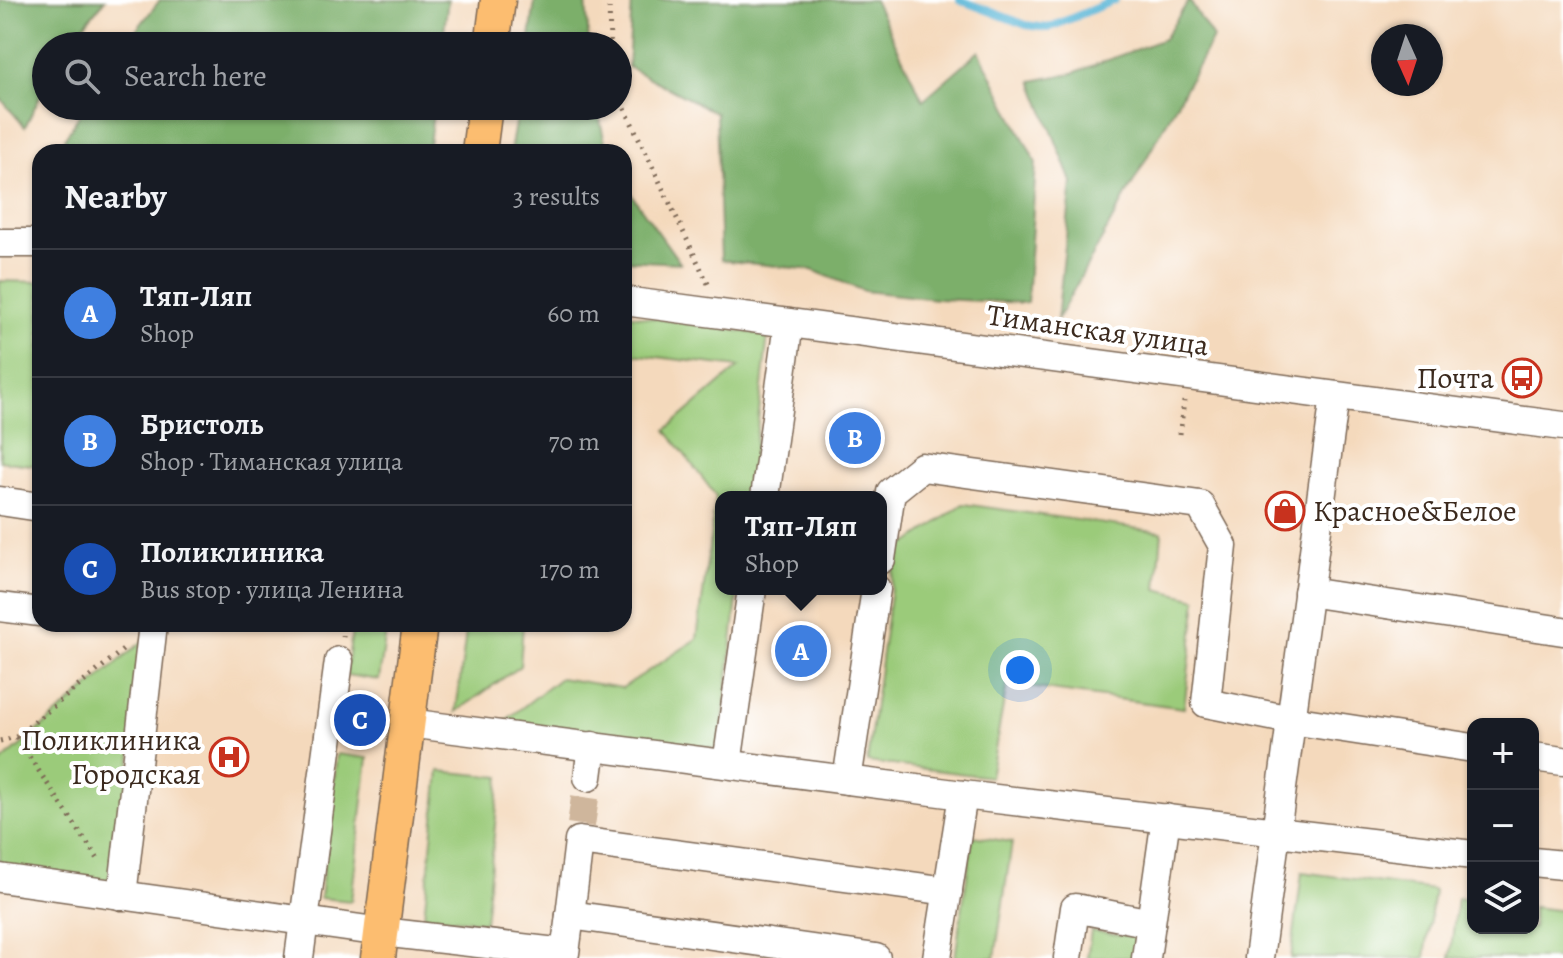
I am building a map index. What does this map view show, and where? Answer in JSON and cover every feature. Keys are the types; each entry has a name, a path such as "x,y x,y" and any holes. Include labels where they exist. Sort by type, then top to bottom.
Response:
{"main road":[{"path":"494,32 498,0"},
{"path":"480,144 483,120"},
{"path":"380,945 419,632"}],"street":[{"path":"0,243 32,243"},
{"name":"Тиманская улица","path":"632,302 1563,426"},
{"path":"766,491 789,323"},
{"path":"1259,958 1335,396"},
{"path":"887,519 891,492 922,467 1200,505 1223,546 1206,703 1291,720 1467,747"},
{"path":"0,501 32,506"},
{"path":"1308,592 1563,631"},
{"path":"727,764 751,595"},
{"path":"847,780 875,595"},
{"path":"0,607 32,611"},
{"path":"122,896 148,632"},
{"path":"299,958 339,661"},
{"path":"408,723 963,795 1467,854"},
{"path":"588,777 592,746"},
{"path":"1539,758 1563,761"},
{"path":"937,958 963,795"},
{"path":"1146,958 1166,818"},
{"path":"0,878 303,921 380,945 565,953 580,833 948,891"},
{"path":"1539,863 1563,865"},
{"path":"1068,958 1075,908 1151,923"},
{"path":"570,915 876,958"}],"path":[{"path":"609,0 610,32"},
{"path":"630,120 723,314"},
{"path":"0,741 16,737 141,632"},
{"path":"16,737 122,896"}],"green space":[{"path":"0,0 105,0 79,32 32,32 32,113 25,127 0,98"},
{"path":"160,0 448,0 444,32 135,32"},
{"path":"535,0 586,0 588,32 531,32"},
{"path":"632,0 874,0 923,100 979,51 1036,163 1027,303 937,299 864,291 812,270 721,260 716,113 632,69"},
{"path":"1189,0 1213,38 1057,320 1072,182 1032,81 1073,73 1164,39"},
{"path":"76,120 432,120 429,144 61,144"},
{"path":"516,120 600,120 605,144 511,144"},
{"path":"632,195 680,263 632,260"},
{"path":"0,281 32,282 32,465 0,461"},
{"path":"632,315 768,335 750,491 715,491 715,495 666,430 739,367 632,354"},
{"path":"715,504 715,595 737,595 720,749 505,721 560,678 622,688 697,639"},
{"path":"963,504 1162,532 1157,589 1197,599 1184,708 1007,684 990,777 867,762 896,552"},
{"path":"352,632 386,632 379,680 346,675"},
{"path":"466,632 522,632 520,666 456,712"},
{"path":"144,640 117,889 0,873 0,763"},
{"path":"337,754 368,758 351,901 320,898"},
{"path":"439,771 500,777 485,922 424,916"},
{"path":"973,836 1012,842 995,958 955,958"},
{"path":"1302,872 1434,890 1425,958 1291,958"},
{"path":"1457,898 1467,899 1467,934 1539,934 1539,908 1563,911 1563,958 1450,958"},
{"path":"1091,931 1145,938 1142,958 1087,958"}],"waterway":[{"path":"960,0 1026,25 1048,28 1115,0"}],"tunnel":[{"path":"581,825 588,777"}],"place":[{"name":"Почта","path":"1522,378"},
{"name":"Бристоль","path":"855,438"},
{"name":"Красное&Белое","path":"1285,511"},
{"name":"Тяп-Ляп","path":"801,651"},
{"name":"Поликлиника","path":"360,720"},
{"name":"Поликлиника Городская","path":"229,757"}]}
